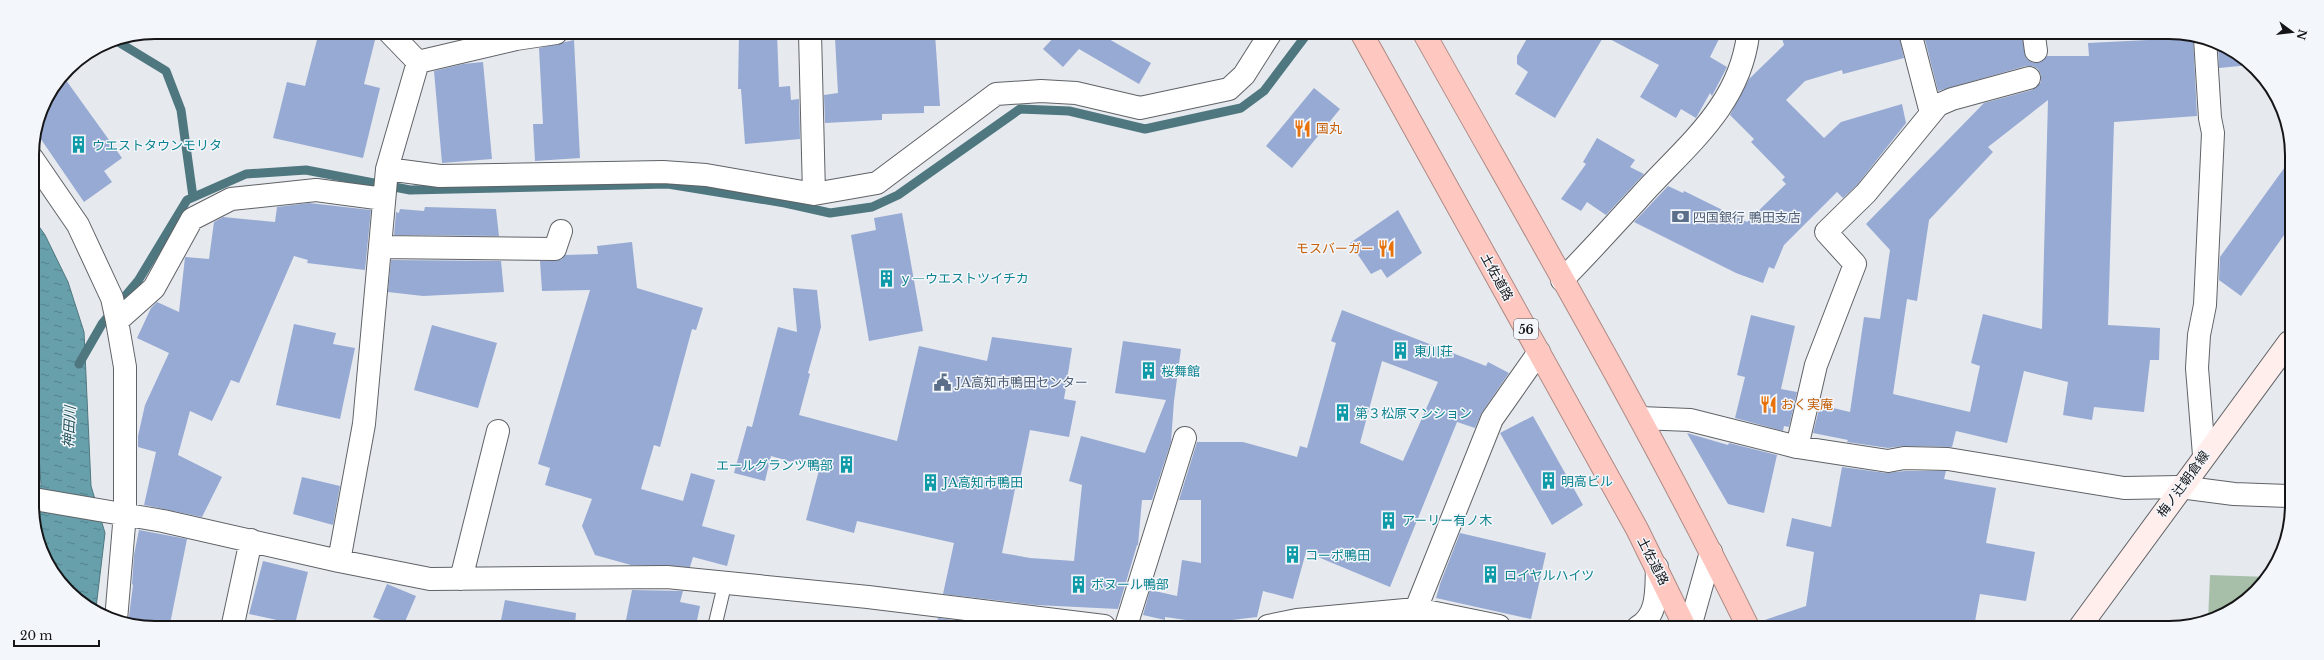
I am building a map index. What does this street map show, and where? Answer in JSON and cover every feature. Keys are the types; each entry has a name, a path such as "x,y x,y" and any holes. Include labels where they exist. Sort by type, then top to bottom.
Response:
{"highway":[{"name":"土佐道路","path":"1365,39 1657,567 1682,621"},
{"path":"1427,39 1640,418 1711,552 1745,621"}],"main road":[{"name":"梅ノ辻朝倉線","path":"2084,621 2180,487 2285,347"}],"street":[{"path":"396,39 418,62"},
{"path":"418,62 506,39"},
{"path":"810,39 814,194"},
{"path":"387,169 440,176 670,172 706,175 814,194 877,183 996,94 1041,91 1076,93 1140,108 1229,89 1244,74 1267,39"},
{"path":"1562,280 1698,137 1732,91 1746,58 1748,39"},
{"path":"1912,39 1931,113"},
{"path":"2204,455 2197,368 2199,335 2205,305 2213,133 2210,118 2206,45"},
{"path":"339,561 364,424 387,169 418,62"},
{"path":"1797,447 1816,364 1855,264 1826,232 1866,193 1938,105 1952,99 2029,78"},
{"path":"39,168 78,224 115,311 125,368 125,513 116,614"},
{"path":"115,311 154,288 192,219 228,200 316,190 384,199"},
{"path":"381,247 555,249 561,231"},
{"path":"1416,609 1492,420 1538,352"},
{"path":"1640,418 1690,420 1797,447 1888,461 1904,458 1948,459 2124,488 2180,487 2234,494 2285,496"},
{"path":"461,579 498,431"},
{"path":"1128,621 1185,438"},
{"path":"39,500 125,513 251,540 339,561 430,579 667,578 868,597 1063,621"},
{"path":"234,621 251,540"},
{"path":"1692,621 1711,552"},
{"path":"1647,621 1655,604 1657,567"},
{"path":"1299,621 1314,618 1416,609 1475,621"}],"lane":[{"path":"716,621 725,583"}],"green space":[{"path":"2210,575 2259,577 2245,592 2233,601 2208,614"}],"water":[{"name":"神田川","path":"39,226 45,235 68,282 84,332 91,486 105,533 96,605 73,587 55,563 48,549 41,527 39,512 39,488 41,485 39,456"}],"building":[{"path":"317,39 375,39 364,84 380,88 363,158 273,138 287,82 305,86"},
{"path":"739,39 777,39 779,87 790,86 791,100 799,99 800,139 745,144 741,89 738,89"},
{"path":"835,39 935,39 940,106 924,106 924,113 882,114 882,120 825,123 824,95 838,93"},
{"path":"1052,39 1109,39 1151,63 1139,84 1079,49 1063,67 1043,49"},
{"path":"1527,39 1602,39 1555,118 1515,94 1528,72 1517,64 1517,56"},
{"path":"1610,39 1719,39 1710,57 1727,67 1712,96 1710,93 1696,118 1681,109 1676,118 1640,97 1659,65"},
{"path":"1782,39 1900,39 1904,58 1843,74 1842,70 1805,81 1786,100 1824,138 1841,122 1902,104 1906,123 1857,185 1843,198 1837,192 1784,245 1774,269 1769,267 1763,283 1736,273 1634,222 1668,186 1683,193 1684,191 1747,222 1786,184 1782,180 1785,177 1751,142 1754,139 1730,115 1749,79 1784,45"},
{"path":"1925,39 2023,39 2026,58 2031,62 2037,63 2047,56 2089,56 2088,43 2148,39 2176,39 2193,42 2197,116 2114,122 2108,325 2160,328 2159,360 2150,360 2144,412 2094,407 2092,420 2063,415 2068,382 2024,371 2007,443 1956,431 1952,447 1904,446 1888,448 1847,442 1848,440 1813,433 1820,405 1850,412 1864,317 1880,319 1890,250 1866,224 1984,103 2032,90 2041,82 2041,75 2038,69 2033,66 2026,66 1938,91","holes":["2048,100 2042,329 1983,314 1971,363 1980,366 1970,412 1893,394 1907,299 1917,301 1929,220 1993,152 1988,147"]},
{"path":"574,40 580,158 535,161 533,124 543,124 539,48"},
{"path":"2218,50 2242,66 2219,68"},
{"path":"483,62 492,159 442,163 434,71 463,64"},
{"name":"ウエストタウンモリタ","path":"66,81 122,158 104,171 112,182 84,202 40,138 45,118 51,104"},
{"name":"国丸","path":"1314,88 1340,109 1292,168 1266,146"},
{"path":"1597,138 1635,160 1630,167 1644,174 1606,215 1587,202 1581,211 1561,199 1586,164 1583,162"},
{"path":"2285,167 2285,234 2241,296 2219,280 2220,257"},
{"path":"309,203 371,210 365,270 307,263 308,260 294,256 239,383 231,380 212,421 190,411 178,455 222,477 202,517 144,505 156,452 138,447 138,436 145,405 169,353 137,338 151,308 157,302 179,312 185,257 209,259 214,222 223,217 275,222 277,207"},
{"path":"425,207 496,209 499,236 394,235 396,212 399,213 400,209 424,211"},
{"name":"モスバーガー","path":"1398,210 1422,253 1387,278 1381,269 1371,274 1350,243"},
{"name":"ｙ―ウエストツイチカ","path":"902,213 923,331 869,341 851,235 876,230 874,218"},
{"path":"632,242 637,288 703,308 696,330 692,329 660,447 654,445 641,489 683,501 691,473 715,480 702,526 735,535 727,566 693,557 690,567 631,565 595,555 582,526 592,499 545,485 550,468 538,464 590,290 542,291 540,261 555,261 562,259 565,255 598,254 597,246"},
{"path":"391,260 501,261 504,292 423,296 388,292"},
{"path":"793,288 817,290 821,327 808,373 810,374 799,415 897,441 919,346 987,361 992,337 1072,348 1064,399 1076,401 1069,437 1030,430 1018,489 1015,489 1002,553 1030,558 1074,561 1082,485 1069,481 1081,436 1145,453 1166,400 1115,393 1123,341 1181,349 1174,401 1171,442 1152,500 1142,500 1138,545 1118,609 1036,605 943,594 954,543 857,521 854,533 806,520 819,470 771,456 765,481 734,473 747,426 752,427 778,327 797,332"},
{"path":"1342,310 1486,366 1488,362 1509,373 1482,412 1475,428 1457,422 1390,587 1306,552 1293,599 1263,591 1257,617 1224,621 1193,621 1165,617 1165,620 1143,615 1150,590 1177,596 1182,560 1201,563 1201,500 1179,500 1197,442 1243,442 1297,457 1300,446 1307,448 1336,343 1331,341","holes":["1382,361 1438,382 1403,461 1360,443"]},
{"path":"1751,315 1795,326 1781,389 1797,392 1789,427 1784,426 1783,431 1735,418 1745,377 1737,375"},
{"path":"294,324 336,333 333,344 355,348 340,419 276,405"},
{"path":"432,325 497,343 478,408 414,390"},
{"name":"明高ビル","path":"1533,416 1583,505 1552,525 1500,433"},
{"path":"1687,433 1728,445 1729,443 1777,455 1764,513 1728,504"},
{"path":"1842,467 1886,473 1905,471 1946,471 1944,479 1996,488 1986,543 2035,552 2026,601 1980,594 1975,621 1762,621 1806,606 1814,552 1786,546 1792,518 1831,527"},
{"path":"302,477 340,486 333,525 293,514"},
{"path":"139,530 187,539 171,621 148,621 129,618 133,585 134,555"},
{"name":"ロイヤルハイツ","path":"1460,533 1546,553 1531,619 1436,598"},
{"path":"263,561 308,572 296,621 281,621 249,614"},
{"path":"387,584 416,596 405,621 383,621 373,617"},
{"path":"632,590 683,591 680,602 700,606 697,621 626,621"},
{"path":"505,600 576,613 575,621 501,621"},
{"path":"938,618 960,621 938,621"}],"waterway":[{"path":"79,364 102,324 138,281 187,200 246,174 306,170 410,190 668,184 785,203 830,213 872,207 898,195 1020,109 1069,111 1145,129 1241,108 1264,91 1303,39"},
{"path":"122,44 166,71 181,110 193,197"}],"place":[{"name":"国丸","path":"1303,128"},
{"name":"ウエストタウンモリタ","path":"79,145"},
{"name":"四国銀行 鴨田支店","path":"1680,217"},
{"name":"モスバーガー","path":"1387,248"},
{"name":"ｙ―ウエストツイチカ","path":"886,278"},
{"name":"東川荘","path":"1401,351"},
{"name":"桜舞館","path":"1148,371"},
{"name":"JA高知市鴨田センター","path":"943,382"},
{"name":"おく実庵","path":"1768,404"},
{"name":"第３松原マンション","path":"1342,413"},
{"name":"エールグランツ鴨部","path":"846,465"},
{"name":"明高ビル","path":"1548,481"},
{"name":"JA高知市鴨田","path":"930,482"},
{"name":"アーリー有ノ木","path":"1389,520"},
{"name":"コーポ鴨田","path":"1292,555"},
{"name":"ロイヤルハイツ","path":"1491,575"},
{"name":"ボヌール鴨部","path":"1078,584"}]}
